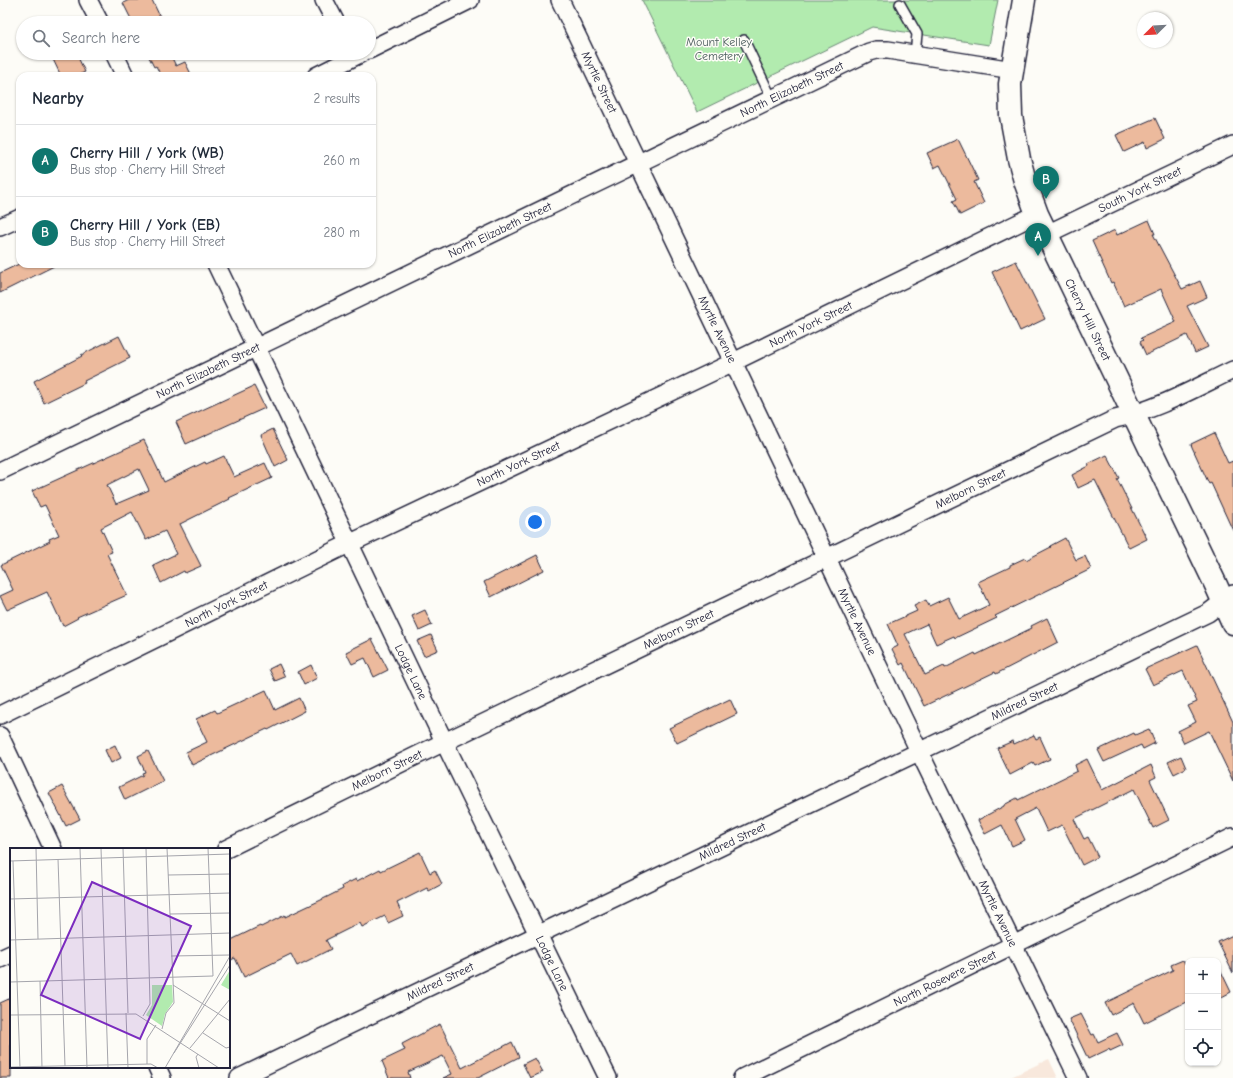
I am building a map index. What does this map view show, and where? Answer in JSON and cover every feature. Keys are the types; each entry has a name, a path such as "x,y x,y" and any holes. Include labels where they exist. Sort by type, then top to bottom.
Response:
{"street":[{"path":"88,0 96,16"},
{"path":"324,0 332,16"},
{"path":"376,47 470,0"},
{"name":"Myrtle Street","path":"560,0 638,164"},
{"name":"Cherry Hill Street","path":"1024,0 1010,84 1014,138 1025,181 1037,214 1134,415 1228,598 1233,623"},
{"name":"North Elizabeth Street","path":"0,471 876,50 888,50 1013,70"},
{"path":"117,60 123,72"},
{"path":"323,72 346,60"},
{"name":"South York Street","path":"1047,234 1233,145"},
{"name":"Myrtle Avenue","path":"638,164 919,751 1078,1078"},
{"name":"North York Street","path":"0,715 350,544 733,362 1037,214"},
{"path":"0,227 16,220"},
{"name":"Lodge Lane","path":"218,268 608,1078"},
{"name":"Melborn Street","path":"228,848 1115,420 1150,410 1233,370"},
{"name":"Mildred Street","path":"239,1078 1208,613 1228,598"},
{"path":"0,736 53,848"},
{"name":"North Rosevere Street","path":"742,1078 1233,837"},
{"path":"0,959 10,954"},
{"path":"157,1068 162,1078"}],"lane":[{"path":"900,4 917,34 915,54"},
{"path":"744,40 772,99"}],"shaded area":[{"path":"1049,1059 1058,1078 1009,1078"}],"green space":[{"name":"Mount Kelley Cemetery","path":"642,0 998,0 989,45 872,27 697,112"}],"building":[{"path":"129,0 152,0 160,16 130,16 123,3"},
{"path":"53,60 79,60 85,72 59,72"},
{"path":"150,60 173,60 176,66 185,62 190,72 159,72 156,66 154,67"},
{"path":"1155,118 1165,139 1147,148 1145,142 1124,152 1116,135"},
{"path":"958,139 978,180 974,182 984,203 960,215 953,201 957,199 940,165 934,168 927,153"},
{"path":"1149,220 1155,234 1153,234 1182,289 1200,281 1207,297 1187,306 1208,347 1195,353 1187,335 1146,355 1140,342 1143,340 1141,338 1176,322 1161,289 1124,306 1113,282 1111,283 1092,241 1115,230 1117,235"},
{"path":"1016,261 1045,319 1020,331 992,272"},
{"path":"16,265 16,268 50,268 0,293 0,273"},
{"path":"119,336 130,358 84,381 85,383 44,403 34,381"},
{"path":"254,386 265,408 186,444 176,422"},
{"path":"273,429 288,460 275,467 261,435"},
{"path":"1214,433 1228,463 1233,461 1233,531 1191,444"},
{"path":"144,440 164,482 205,462 206,464 224,456 234,477 265,463 272,478 229,498 230,499 180,524 201,566 185,573 184,571 161,583 153,565 176,554 165,531 146,540 132,512 101,528 112,552 107,554 127,595 77,617 78,618 63,626 47,592 7,610 0,596 13,590 1,565 59,535 45,505 40,507 32,491","holes":["139,469 149,490 116,504 107,485"]},
{"path":"1107,455 1119,478 1117,479 1147,539 1129,548 1095,480 1078,488 1072,475 1089,466 1088,464"},
{"path":"1065,538 1076,560 1085,556 1091,569 995,616 997,618 955,638 954,636 936,644 927,624 905,634 925,675 944,666 945,668 975,653 976,655 1032,628 1031,626 1047,618 1058,642 996,674 995,672 924,706 903,663 900,665 892,649 898,646 888,624 917,611 914,606 926,600 929,606 948,597 959,619 989,605 978,582 1025,558 1026,560"},
{"path":"537,555 544,570 491,597 484,582"},
{"path":"425,610 432,625 419,631 412,616"},
{"path":"431,635 438,650 424,656 417,641"},
{"path":"372,639 388,670 374,677 365,658 352,664 346,652"},
{"path":"1197,645 1233,722 1233,781 1209,731 1184,743 1178,731 1196,722 1188,706 1197,702 1183,671 1153,685 1145,669"},
{"path":"279,664 285,677 275,681 269,669"},
{"path":"311,665 317,678 304,685 298,672"},
{"path":"266,690 275,710 299,698 305,711 192,765 186,752 207,742 196,719 215,710 217,713"},
{"path":"730,699 737,714 677,743 669,728"},
{"path":"1149,729 1155,743 1143,749 1141,745 1104,762 1098,750 1134,733 1135,735"},
{"path":"1034,735 1036,739 1040,737 1050,759 1035,766 1033,763 1010,775 997,748 1013,741 1014,744"},
{"path":"115,745 121,758 111,763 105,750"},
{"path":"148,751 163,781 125,800 119,787 143,775 142,773 145,772 138,756"},
{"path":"1181,756 1186,768 1174,774 1168,762"},
{"path":"1087,759 1102,790 1151,765 1156,777 1150,780 1169,820 1153,828 1134,789 1074,819 1084,839 1088,837 1098,857 1082,865 1062,825 1047,832 1036,808 1015,819 1025,840 1012,846 1002,825 985,834 978,820 1017,798 1018,800 1077,771 1075,765"},
{"path":"62,786 80,819 66,826 49,793"},
{"path":"420,852 430,873 435,870 442,884 429,891 427,888 397,903 403,916 388,923 385,916 362,927 360,923 326,940 331,949 297,966 291,954 244,977 235,958 230,960 230,941 321,900 343,889 342,886 356,879 357,881 380,869 381,871"},
{"path":"1233,935 1233,973 1218,942"},
{"path":"1183,960 1185,964 1185,1002 1144,1023 1134,1003 1111,1015 1105,1003 1173,970 1171,965"},
{"path":"1221,971 1231,992 1221,997"},
{"path":"10,998 11,1078 0,1078 0,1003"},
{"path":"1081,1014 1092,1035 1094,1034 1098,1042 1117,1033 1123,1045 1110,1051 1109,1049 1088,1059 1069,1019"},
{"path":"440,1024 462,1068 512,1042 519,1057 478,1078 443,1078 452,1074 443,1056 408,1072 410,1078 389,1078 382,1061 405,1050 402,1044"},
{"path":"535,1058 543,1072 530,1078 523,1064"}],"place":[{"name":"Cherry Hill / York (EB)","path":"1046,199"},
{"name":"Cherry Hill / York (WB)","path":"1038,256"}]}
